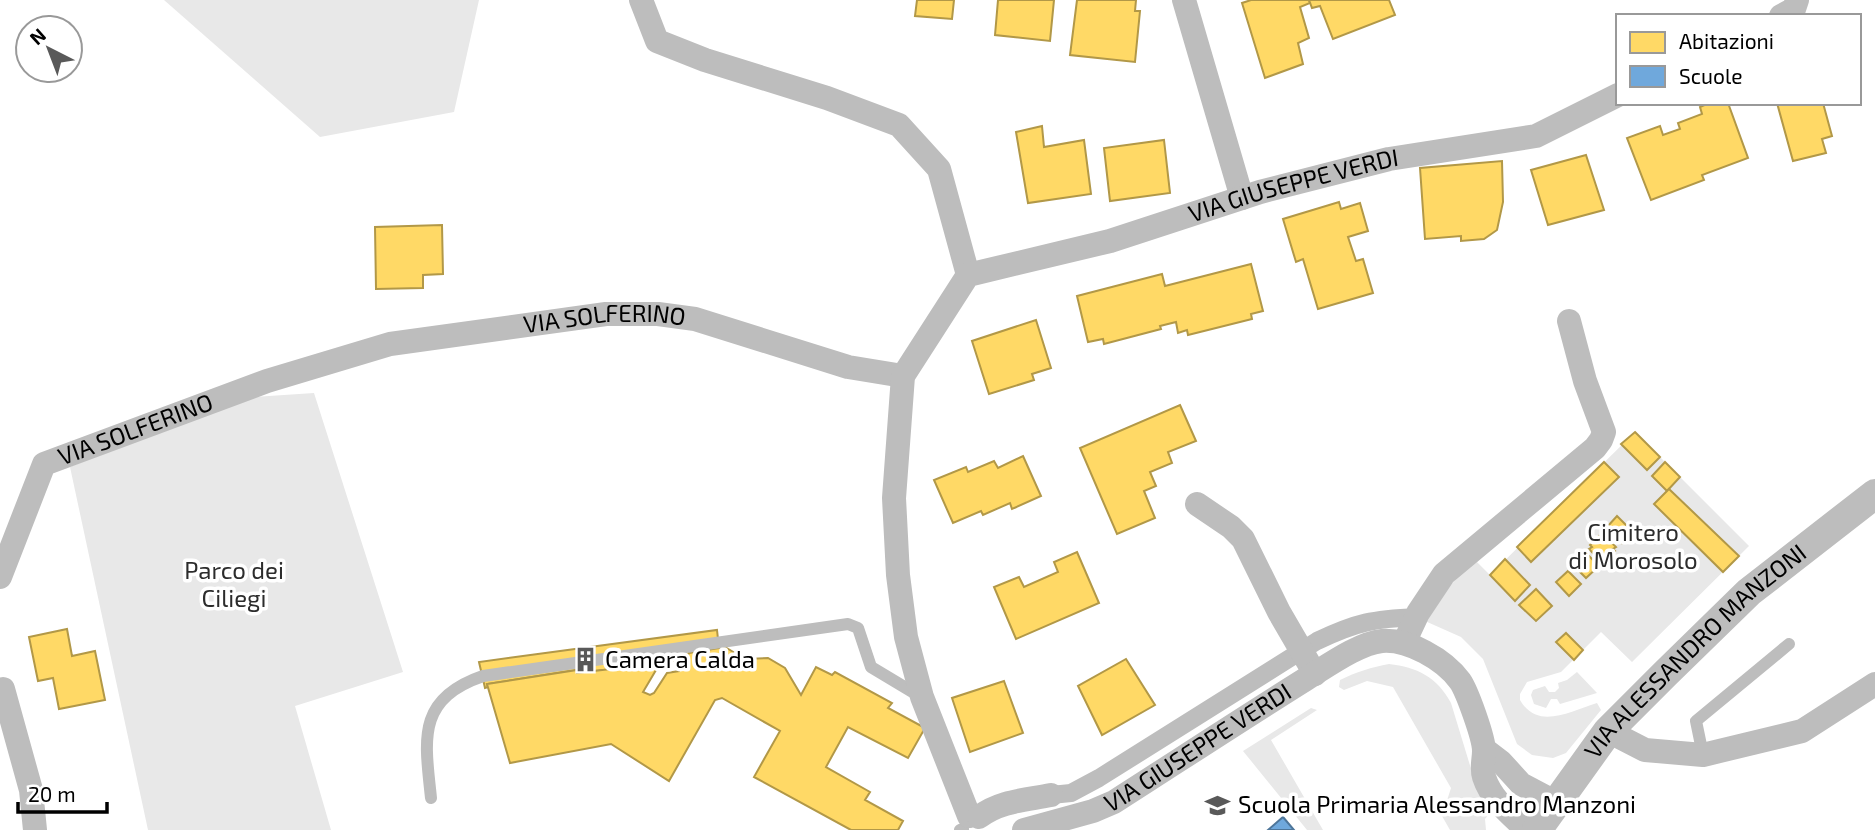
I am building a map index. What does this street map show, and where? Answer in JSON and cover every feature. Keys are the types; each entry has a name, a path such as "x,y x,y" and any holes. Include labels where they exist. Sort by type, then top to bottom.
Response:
{"street":[{"path":"641,0 657,41 705,60 827,98 899,125 939,169 968,275 903,376 894,498 898,575 906,637 922,697 969,825 1002,804 1071,793 1317,641 1356,623 1416,617"},
{"path":"1184,0 1242,198"},
{"path":"1785,14 1794,9 1797,0"},
{"name":"VIA GIUSEPPE VERDI","path":"968,275 1110,241 1242,198 1389,159 1536,136 1616,96"},
{"name":"VIA SOLFERINO","path":"0,577 44,464 302,370 390,344 606,314 658,314 695,319 848,367 903,376"},
{"path":"1527,830 1505,809 1488,786 1483,771 1484,749 1468,696 1459,680 1433,658 1404,643 1416,617 1444,574 1595,448 1601,440 1604,432 1585,381 1569,321"},
{"name":"VIA ALESSANDRO MANZONI","path":"1536,830 1608,731 1749,592 1875,494"},
{"path":"1197,504 1231,527 1243,539 1315,674"},
{"name":"VIA GIUSEPPE VERDI","path":"1024,830 1093,811 1114,802 1315,674 1374,643 1404,643"},
{"path":"1608,731 1645,750 1703,755 1802,731 1875,684"},
{"path":"3,690 31,790 34,830"},
{"path":"1484,749 1501,762 1521,784 1557,803"}],"lane":[{"path":"431,798 425,744 434,712 448,695 466,682 482,676 848,624 858,628 871,667 922,697"},
{"path":"1703,755 1696,721 1789,643"}],"green space":[{"path":"164,0 479,0 454,112 320,137"},
{"name":"Parco dei Ciliegi","path":"314,393 403,672 295,706 331,830 148,830 70,467 239,398"},
{"name":"Cimitero di Morosolo","path":"1635,432 1749,546 1632,662 1601,632 1561,672 1527,682 1520,694 1520,700 1536,715 1545,717 1566,714 1597,703 1601,710 1566,753 1553,758 1532,755 1517,744 1483,659 1461,637 1425,621 1433,603 1475,560 1490,575"},
{"path":"1389,664 1409,668 1433,680 1451,703 1472,772 1492,810 1485,819 1486,830 1450,830 1442,816 1451,788 1393,687 1367,681 1344,690 1339,687 1340,680 1346,677"},
{"path":"1577,672 1597,693 1560,704 1557,699 1551,699 1546,708 1534,704 1531,695 1533,690 1545,686 1549,692 1555,692 1559,688 1558,683"},
{"path":"1311,708 1317,710 1271,740 1323,830 1307,830 1243,751"}],"building: Abitazioni":[{"path":"917,0 954,0 952,19 915,16"},
{"path":"998,0 1054,0 1050,41 995,35"},
{"path":"1077,0 1136,0 1135,11 1140,11 1135,62 1070,55"},
{"path":"1251,0 1309,0 1310,3 1300,7 1309,38 1298,43 1303,64 1265,78 1242,3"},
{"path":"1309,0 1389,0 1395,15 1333,39 1320,6 1312,8"},
{"path":"1729,105 1748,158 1702,175 1704,180 1651,200 1627,138 1660,126 1663,135 1680,129 1678,123 1702,114 1700,107"},
{"path":"1778,105 1824,105 1832,136 1822,139 1826,153 1793,161"},
{"path":"1042,126 1044,147 1084,140 1091,194 1028,203 1016,132"},
{"path":"1164,140 1170,193 1110,201 1104,148"},
{"path":"1586,155 1604,210 1548,225 1531,170"},
{"path":"1502,161 1503,202 1497,230 1484,239 1461,241 1461,236 1425,239 1420,168"},
{"path":"1339,202 1341,209 1360,203 1368,231 1348,237 1356,261 1363,259 1373,293 1318,309 1303,259 1296,262 1283,219"},
{"path":"442,225 443,274 423,275 423,288 376,289 375,227"},
{"path":"1251,264 1263,311 1251,314 1252,319 1188,335 1187,330 1178,333 1176,322 1160,326 1161,329 1104,344 1103,339 1088,342 1077,296 1162,274 1165,286"},
{"path":"1036,320 1051,368 1032,374 1034,380 989,394 972,341"},
{"path":"1180,405 1196,441 1168,452 1172,463 1150,472 1156,486 1144,491 1155,518 1117,534 1080,448"},
{"path":"1635,432 1660,457 1647,470 1621,444"},
{"path":"1023,456 1041,496 1012,509 1010,503 983,515 981,511 953,523 934,480 966,467 968,472 994,461 998,468"},
{"path":"1604,462 1619,477 1531,562 1517,547"},
{"path":"1665,462 1680,477 1667,491 1652,476"},
{"path":"1669,489 1739,556 1723,572 1654,504"},
{"path":"1617,516 1633,532 1622,543 1607,527"},
{"path":"1604,535 1616,547 1613,549 1615,551 1601,562 1589,549 1599,536"},
{"path":"1077,552 1099,603 1016,639 994,587 1019,577 1024,587 1058,572 1054,562"},
{"path":"1587,554 1599,566 1586,578 1574,566"},
{"path":"1505,559 1530,585 1515,601 1490,575"},
{"path":"1568,571 1581,584 1569,596 1556,582"},
{"path":"1536,589 1552,606 1536,621 1519,605"},
{"path":"67,629 72,656 95,651 105,700 59,709 53,678 38,681 29,637"},
{"name":"Camera Calda","path":"717,630 719,648 689,653 687,658 577,673 577,670 487,684 488,687 485,688 479,662"},
{"path":"1566,633 1583,650 1574,660 1556,642"},
{"path":"725,647 745,659 768,658 785,668 801,695 816,667 832,675 835,672 892,703 888,708 925,728 908,758 848,727 826,767 870,792 865,800 903,821 898,830 851,830 754,777 780,731 722,698 715,700 669,781 611,744 510,763 487,684 577,670 577,673 655,664 656,670 643,692 650,695 667,673 679,671 689,653"},
{"path":"1126,659 1155,705 1102,735 1078,686"},
{"path":"1004,681 1023,733 970,752 952,698"}],"building: Scuole":[{"path":"1283,817 1294,830 1268,830"}],"place":[{"name":"Camera Calda","path":"585,660"},
{"name":"Scuola Primaria Alessandro Manzoni","path":"1218,805"}]}
